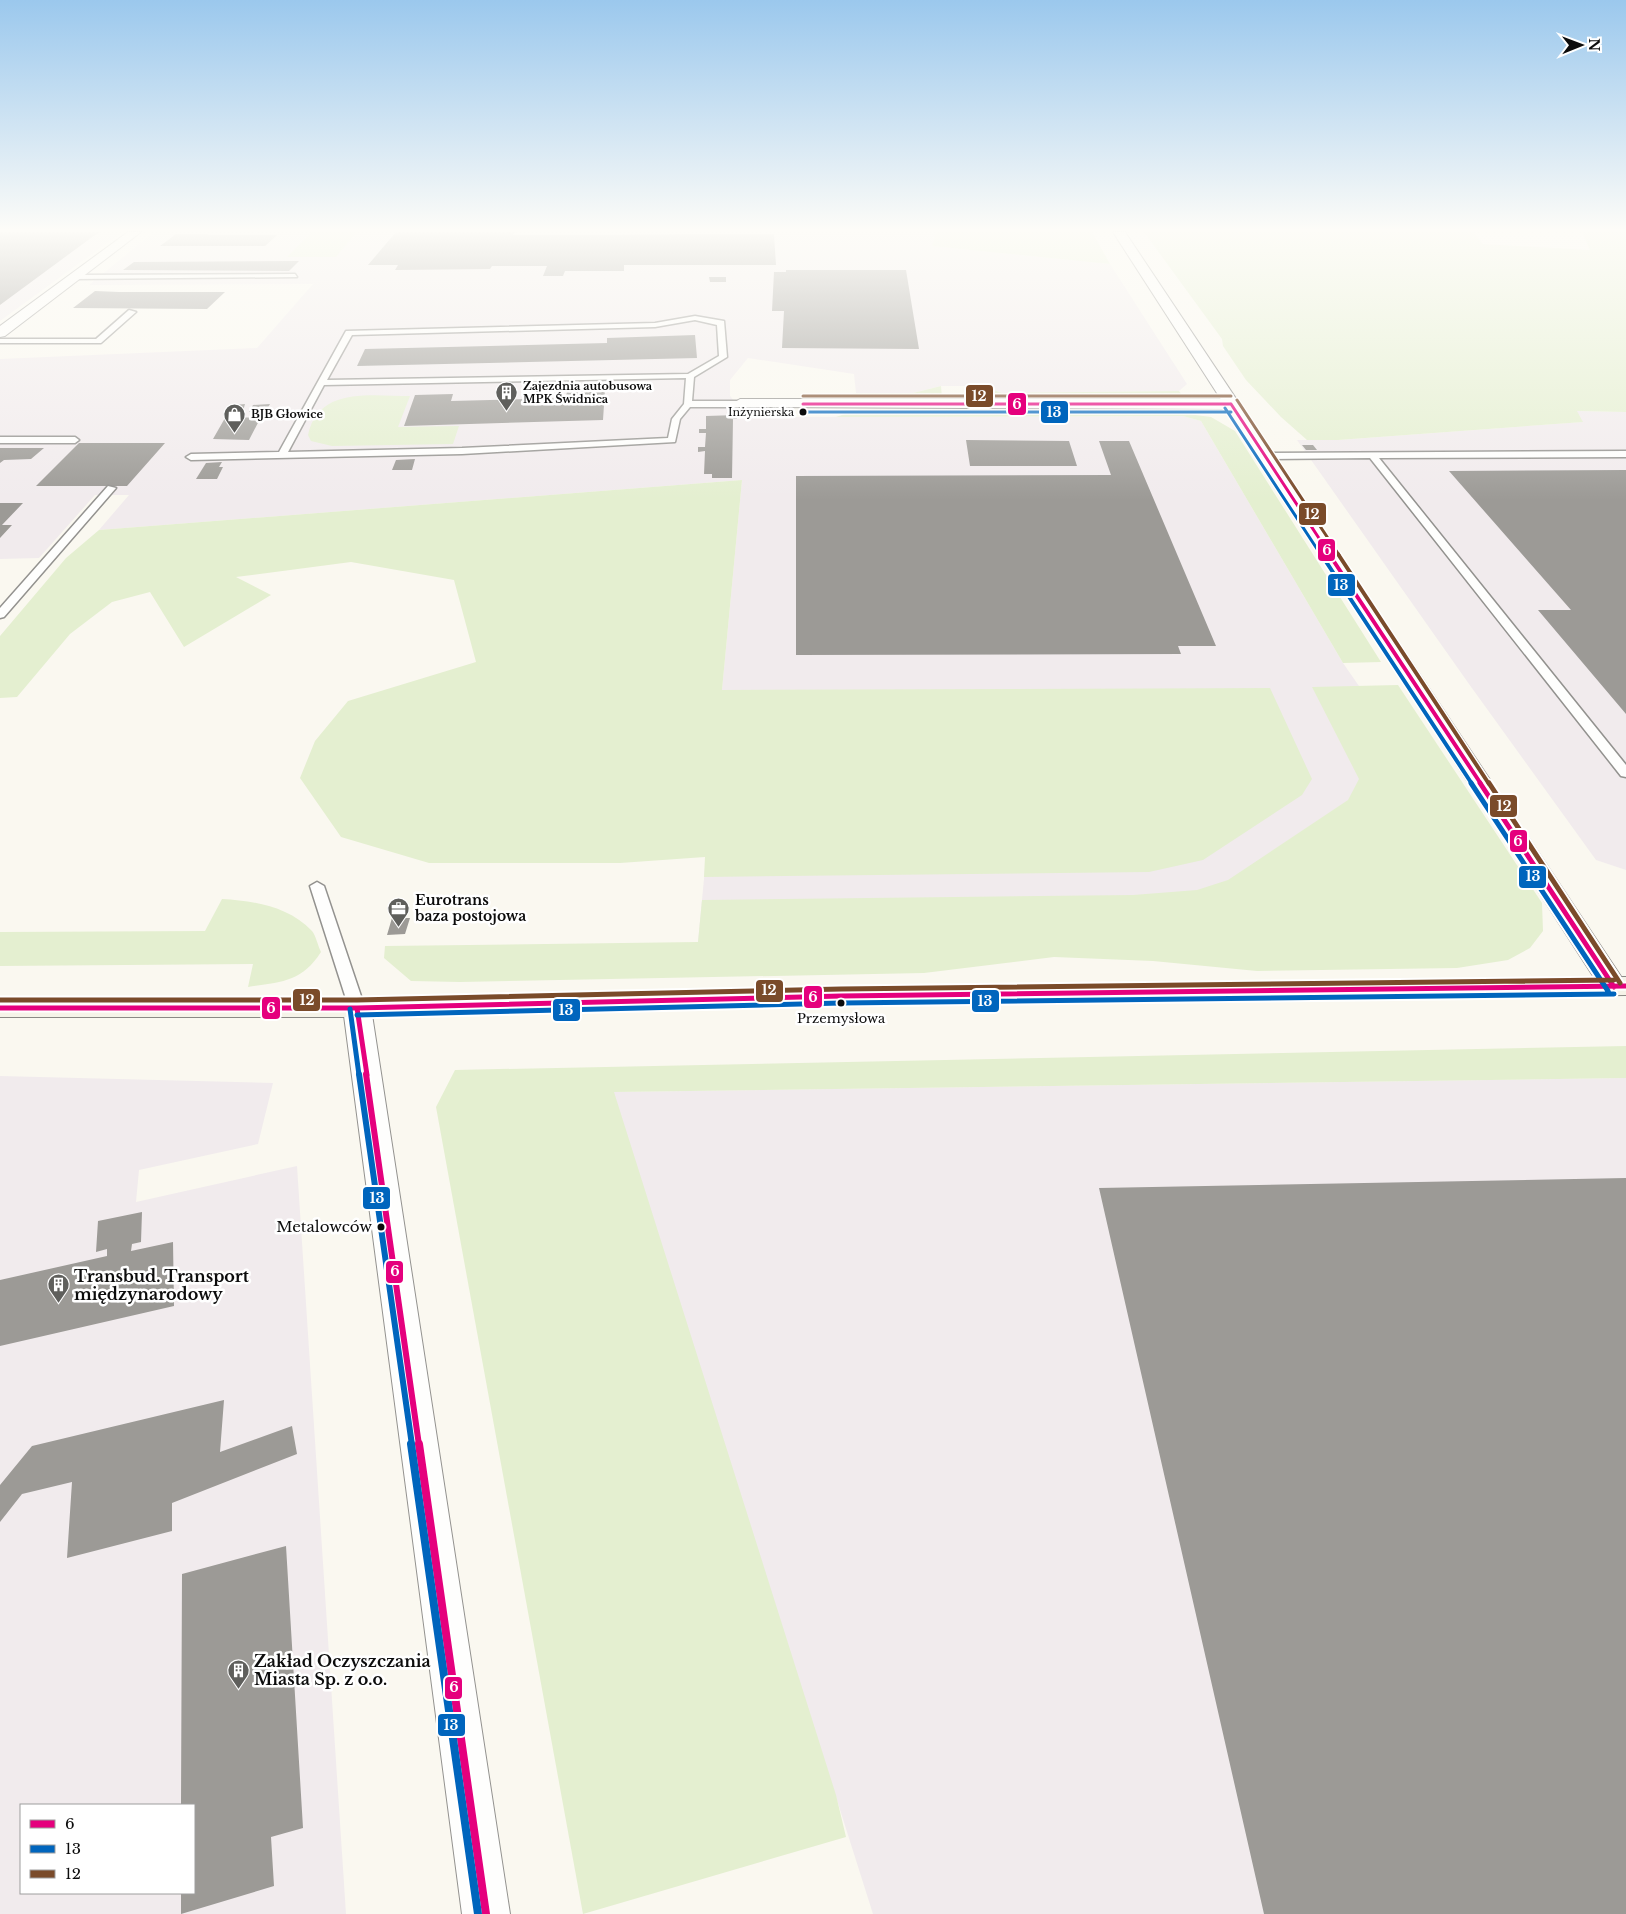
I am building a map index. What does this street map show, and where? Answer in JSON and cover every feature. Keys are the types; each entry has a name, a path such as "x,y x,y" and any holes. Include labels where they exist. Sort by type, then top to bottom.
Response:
{"main road":[{"path":"0,1008 357,1008 851,996 1620,986"}],"street":[{"path":"0,333 16,321"},
{"path":"1177,321 1620,986"},
{"path":"740,404 1231,404"},
{"path":"357,1008 486,1914"}],"lane":[{"path":"0,341 98,341 121,321"},
{"path":"282,454 349,333 655,325 676,321"},
{"path":"322,383 690,376 723,357 721,323 712,321"},
{"path":"191,457 462,451 672,440 676,419 688,404 690,376"},
{"path":"688,404 740,404"},
{"path":"0,440 75,440"},
{"path":"1267,456 1626,454"},
{"path":"1373,456 1626,773"},
{"path":"0,615 111,488"},
{"path":"317,886 357,1008"}],"shaded area":[{"path":"280,321 1147,321 1187,384 1179,391 1002,393 983,386 941,386 913,393 856,393 854,374 748,358 730,380 730,396 748,417 1183,416 1201,421 1343,663 1359,686 1375,932 698,942 742,480 99,530 129,495 95,495 39,558 0,559 0,359 257,348"},
{"path":"1576,411 1626,412 1626,870 1596,860 1297,440 1338,440 1582,422"},
{"path":"0,1076 273,1083 258,1144 139,1170 136,1202 297,1166 346,1914 0,1914"},
{"path":"1626,1078 1626,1914 873,1914 613,1092"}],"green space":[{"path":"1209,321 1626,321 1626,412 1577,411 1583,422 1338,440 1307,440 1281,417 1246,380 1223,346 1222,339"},
{"path":"941,386 942,398 849,399 849,395 856,393 913,393"},
{"path":"966,386 983,386 1002,393 1179,391 1185,399 970,399"},
{"path":"364,395 410,396 398,427 459,426 453,444 332,446 311,441 308,435 314,419 323,408 335,401"},
{"path":"860,409 1157,410 1211,417 1235,431 1381,662 1343,663 1201,421 1183,416 836,417"},
{"path":"742,480 722,690 1270,688 1312,779 1302,795 1203,860 1149,872 704,877 705,857 620,863 429,863 341,837 300,778 315,741 348,701 476,662 454,580 351,562 236,577 271,595 184,647 150,592 112,602 70,634 17,697 0,698 0,636 66,558 99,530"},
{"path":"1398,685 1542,903 1543,931 1530,948 1508,960 1457,968 1257,971 1153,961 1054,957 924,973 460,982 411,981 384,958 385,946 698,942 702,900 1133,895 1197,890 1228,880 1348,800 1359,779 1312,687"},
{"path":"222,899 259,903 282,910 312,931 321,952 306,969 290,979 248,987 253,964 0,966 0,932 205,931"},
{"path":"1626,1046 1626,1078 614,1092 836,1795 846,1837 583,1914 436,1107 455,1070"}],"building":[{"path":"783,321 914,321 919,349 782,348"},
{"path":"695,335 697,358 357,366 365,349 607,343 607,338"},
{"name":"Zajezdnia autobusowa MPK Świdnica","path":"605,390 603,420 404,426 415,395 453,394 451,401 566,398 567,391"},
{"path":"245,404 243,411 231,411 234,405"},
{"path":"270,404 266,411 249,412 253,405"},
{"path":"737,415 737,419 733,419 732,478 712,478 712,474 704,474 705,451 698,452 698,447 705,447 706,433 699,433 699,429 706,429 706,416"},
{"path":"261,417 249,440 213,439 225,418"},
{"path":"966,440 1069,441 1077,466 970,466"},
{"path":"1099,441 1129,441 1216,646 1178,646 1181,654 796,655 796,476 1111,475"},
{"path":"79,443 165,443 127,486 36,486"},
{"path":"1302,445 1313,445 1317,450 1306,450"},
{"path":"0,448 44,448 31,459 4,460 0,463"},
{"path":"415,459 412,470 392,470 396,460"},
{"path":"222,462 219,467 223,467 217,479 196,479 206,463"},
{"path":"1626,470 1626,714 1538,610 1571,610 1449,471"},
{"path":"0,503 23,503 2,525 12,525 0,538"},
{"path":"392,918 410,918 405,934 387,935"},
{"path":"1626,1178 1626,1914 1264,1914 1099,1188"},
{"path":"142,1212 141,1242 132,1244 131,1251 173,1242 174,1306 0,1346 0,1280 107,1256 107,1249 96,1252 98,1221"},
{"path":"224,1400 220,1452 292,1426 297,1454 172,1503 172,1531 67,1558 72,1482 22,1494 0,1522 0,1485 32,1446"},
{"name":"Zakład Oczyszczania Miasta Sp. z o.o.","path":"286,1546 303,1828 271,1837 274,1886 181,1914 181,1894 195,1894 195,1804 181,1804 182,1574"}],"transit line":[{"name":"12","path":"803,396 1231,396"},
{"name":"12","path":"1237,400 1620,983"},
{"name":"6","path":"803,404 1231,404"},
{"name":"6","path":"1231,404 1614,987"},
{"name":"13","path":"1225,408 1608,991"},
{"name":"13","path":"803,412 1231,412"},
{"name":"12","path":"0,1000 357,1000 841,989 1614,980"},
{"name":"6","path":"0,1008 357,1008 841,996 1626,986"},
{"name":"13","path":"357,1015 841,1003 1614,994"},
{"name":"6","path":"357,1008 486,1914"},
{"name":"13","path":"350,1009 478,1914"}],"place":[{"name":"Zajezdnia autobusowa MPK Świdnica","path":"507,411"},
{"name":"Inżynierska","path":"803,412"},
{"name":"BJB Głowice","path":"235,433"},
{"name":"Eurotrans baza postojowa","path":"399,927"},
{"name":"Przemysłowa","path":"841,1003"},
{"name":"Metalowców","path":"381,1227"},
{"name":"Transbud. Transport międzynarodowy","path":"58,1304"},
{"name":"Zakład Oczyszczania Miasta Sp. z o.o.","path":"238,1689"}]}
